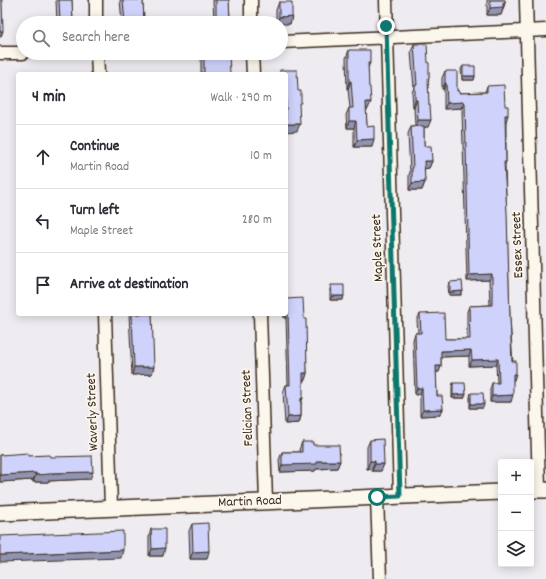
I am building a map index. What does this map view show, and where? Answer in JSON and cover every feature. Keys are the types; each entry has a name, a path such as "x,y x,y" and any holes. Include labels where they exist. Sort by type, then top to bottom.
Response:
{"street":[{"path":"96,0 96,16"},
{"path":"250,0 251,16"},
{"name":"Maple Street","path":"386,0 400,496"},
{"name":"Essex Street","path":"526,0 539,490"},
{"path":"288,42 546,30"},
{"path":"0,54 16,53"},
{"path":"97,60 98,72"},
{"path":"252,60 253,72"},
{"name":"Waverly Street","path":"105,316 111,508"},
{"name":"Felician Street","path":"260,316 266,502"},
{"name":"Martin Road","path":"0,513 498,492"},
{"path":"377,497 380,579"}],"building":[{"path":"0,0 2,0 3,31 0,31"},
{"path":"59,0 72,0 73,16 60,16"},
{"path":"123,0 143,0 144,16 124,16"},
{"path":"216,0 229,0 230,16 216,16"},
{"path":"490,0 505,0 505,3 503,3 503,7 490,8"},
{"path":"279,2 292,2 292,16 279,16"},
{"path":"414,44 427,44 429,63 429,105 431,120 418,120 417,100 415,100 415,85 417,85"},
{"path":"349,50 370,50 370,63 368,63 371,102 366,102 367,127 374,126 374,139 357,140 356,121 349,121 349,108 353,108 351,81 349,82"},
{"path":"204,60 229,60 230,72 204,72"},
{"path":"463,66 475,66 475,76 463,76"},
{"path":"280,70 297,70 298,91 301,91 301,103 299,103 300,124 288,124 288,72 280,72"},
{"path":"445,71 457,71 457,91 459,91 459,93 487,92 487,86 504,85 505,106 508,106 508,115 505,115 506,162 504,162 510,318 512,361 516,361 516,374 513,374 513,395 492,396 492,383 499,383 498,359 472,360 471,350 441,351 441,366 436,366 437,396 442,396 443,409 423,410 422,388 417,388 415,333 421,333 420,314 444,313 445,339 470,339 469,306 492,305 492,274 469,275 465,104 464,102 447,103"},
{"path":"411,126 424,126 424,146 431,146 432,161 424,161 425,182 412,183 413,168"},
{"path":"462,281 463,291 450,292 450,282"},
{"path":"331,285 344,285 344,296 332,296"},
{"path":"303,298 304,319 306,319 307,373 303,373 301,416 288,417 286,385 290,385 288,299"},
{"path":"132,316 152,316 154,367 134,367"},
{"path":"453,383 465,383 466,394 453,395"},
{"path":"471,393 483,393 484,404 471,404"},
{"path":"383,439 384,464 375,464 375,461 370,461 370,440"},
{"path":"302,442 313,442 313,445 339,445 340,461 317,461 317,464 282,465 282,452 302,452"},
{"path":"28,453 28,456 92,456 93,472 0,475 0,455"},
{"path":"208,523 209,551 193,552 192,524"},
{"path":"151,529 165,529 165,548 152,549"},
{"path":"123,531 123,550 0,555 0,536"}],"route":[{"path":"377,497 400,496 386,26"}]}
